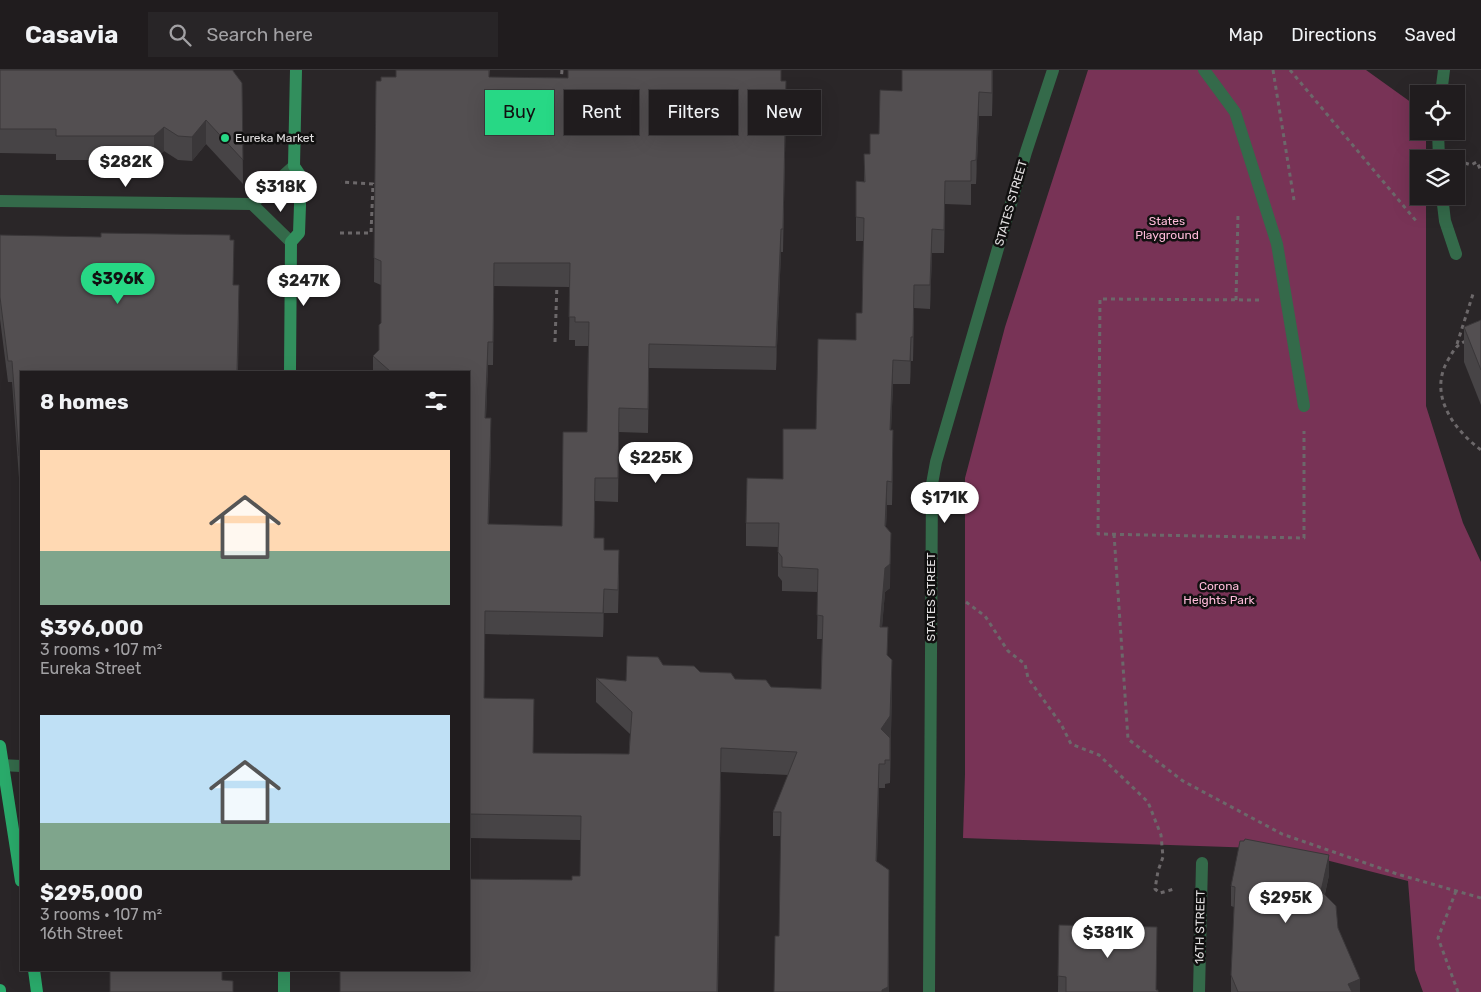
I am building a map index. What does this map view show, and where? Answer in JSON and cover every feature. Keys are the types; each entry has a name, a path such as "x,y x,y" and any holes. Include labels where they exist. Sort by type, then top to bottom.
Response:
{"main road":[{"path":"290,371 291,242 299,233 300,175 294,166 296,70"},
{"path":"0,746 1,765 11,805 20,873"},
{"path":"34,971 37,992"},
{"path":"284,971 284,992"}],"street":[{"name":"STATES STREET","path":"929,992 932,484 936,462 1020,171 1053,70"},
{"path":"1204,70 1234,112 1277,244 1304,406"},
{"path":"1442,85 1444,70"},
{"path":"0,200 252,204 294,166"},
{"path":"252,204 291,242"},
{"path":"1443,205 1445,221 1456,254"},
{"path":"1,765 20,766"},
{"name":"16TH STREET","path":"1199,992 1202,866"}],"path":[{"path":"561,89 562,70"},
{"path":"1273,70 1294,202"},
{"path":"1290,70 1433,241 1451,240"},
{"path":"340,232 371,233 373,184 341,182"},
{"path":"1236,300 1237,218 1240,210 1246,204 1262,199"},
{"path":"372,209 381,209"},
{"path":"555,342 557,282"},
{"path":"1473,294 1457,345 1440,377 1442,398 1454,425 1481,450"},
{"path":"1287,300 1100,299 1098,534 1304,538 1304,406"},
{"path":"1457,345 1472,338"},
{"path":"1114,534 1128,739 1182,781 1282,834 1397,874 1481,898"},
{"path":"966,602 986,616 1008,652 1025,664 1028,678 1061,724 1070,744 1098,755 1148,802 1161,835 1164,856 1158,871 1155,889 1160,893 1176,889 1202,866"},
{"path":"1456,891 1438,938 1458,992"}],"green space":[{"name":"Corona Heights Park","path":"1088,70 1366,70 1410,102 1410,140 1426,140 1426,150 1410,150 1410,205 1426,205 1426,406 1463,523 1481,562 1481,992 1423,992 1415,970 1408,881 1283,849 963,838 965,774 965,478 1005,327"}],"building":[{"path":"0,70 233,70 242,83 243,160 206,120 192,137 178,136 164,127 154,136 56,136 56,129 0,129"},
{"path":"396,70 489,70 489,77 568,78 568,70 781,70 781,81 786,81 786,90 748,90 748,135 785,135 783,229 781,229 776,347 649,344 648,409 619,408 618,478 595,478 594,538 604,538 604,550 619,550 618,590 604,589 603,613 485,611 484,698 534,699 533,753 629,754 632,712 596,678 626,681 627,656 658,657 663,665 694,666 700,672 731,673 735,679 766,680 771,687 821,689 823,616 817,615 818,569 782,567 782,557 778,552 779,523 746,523 747,478 783,479 783,429 816,429 818,339 856,340 856,313 862,313 864,218 856,217 856,181 865,182 864,154 870,154 870,134 879,134 880,90 902,91 902,70 992,70 992,93 979,92 976,160 971,161 971,181 945,181 944,230 932,229 930,285 914,285 913,337 911,337 910,361 893,360 890,430 893,430 892,482 887,481 885,526 891,533 890,564 885,568 880,627 888,627 887,655 892,660 890,716 881,729 890,738 890,760 885,760 885,764 879,764 876,861 889,870 888,987 882,990 882,992 774,992 775,936 779,936 781,812 773,812 797,752 721,748 717,992 340,992 340,971 470,971 470,879 572,880 572,876 580,876 581,816 470,814 470,371 390,371 373,356 379,350 379,325 381,323 381,261 374,258 376,81 381,81 381,77 396,77","holes":["494,263 570,263 569,317 575,317 575,322 589,322 587,432 563,432 562,526 488,524 491,418 485,418 488,342 493,342"]},
{"path":"101,233 230,235 230,240 234,240 233,285 239,285 237,371 20,371 19,456 12,361 8,361 0,297 0,235 101,237"},
{"path":"1481,320 1481,370 1464,327"},
{"path":"1245,839 1329,855 1321,891 1336,906 1338,928 1360,979 1348,984 1352,992 1238,992 1231,975 1235,887 1231,886 1240,841"},
{"path":"1059,925 1157,927 1156,990 1158,992 1066,992 1066,977 1058,976"},
{"path":"110,971 222,971 222,980 233,981 233,992 110,992"}],"place":[{"name":"Eureka Market","path":"225,138"}],"park label":[{"name":"States Playground","path":"1167,228"}]}
